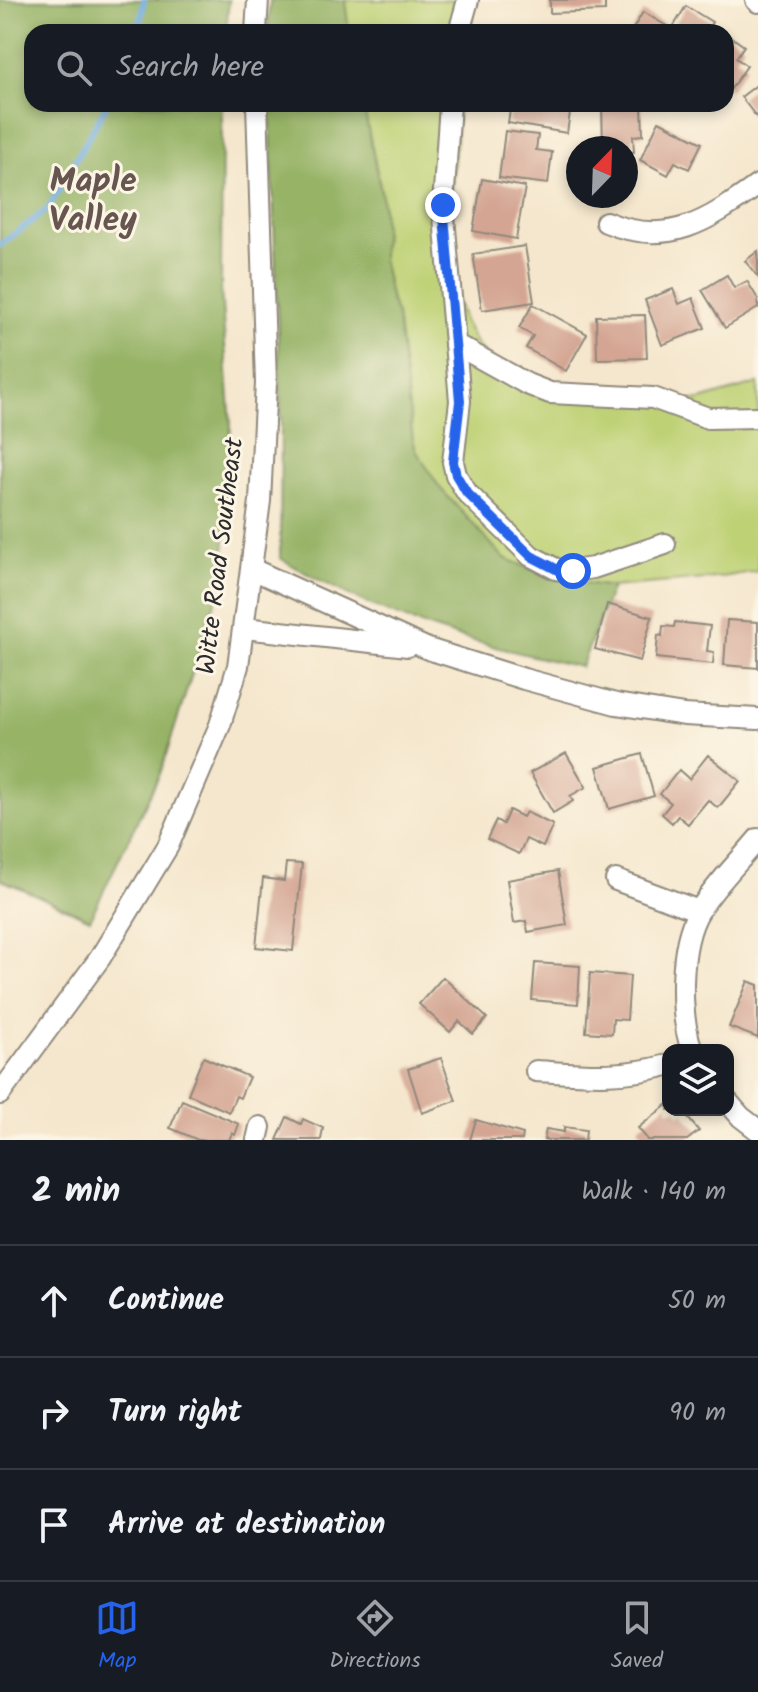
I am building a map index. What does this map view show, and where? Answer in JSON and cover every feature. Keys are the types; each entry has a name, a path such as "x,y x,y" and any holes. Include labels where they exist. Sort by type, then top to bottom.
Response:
{"street":[{"path":"256,24 258,0"},
{"path":"461,24 468,0"},
{"name":"Witte Road Southeast","path":"0,1094 100,958 168,846 220,725 238,666 260,501 266,383 257,112"},
{"path":"449,112 443,205 460,401 453,462 456,475 467,493 531,556 556,569 573,571 593,568 665,544"},
{"path":"606,222 627,231 650,233 693,226 722,211 758,185"},
{"path":"455,344 527,384 550,393 653,398 708,418 758,417"},
{"path":"252,569 428,649 524,679 616,704 684,715 758,719"},
{"path":"244,628 428,649"},
{"path":"690,1044 684,1008 684,965 689,938 699,911 758,839"},
{"path":"616,880 699,911"},
{"path":"536,1071 612,1076 662,1067"},
{"path":"734,1109 758,1130"}],"green space":[{"path":"0,0 229,0 227,24 24,24 24,112 222,112 221,291 231,425 223,577 160,774 90,919 0,879"},
{"path":"270,0 345,0 348,24 268,24"},
{"path":"346,0 475,0 471,24 344,24"},
{"path":"270,112 365,112 382,196 382,258 397,315 417,452 440,488 504,558 552,578 612,587 581,667 463,638 389,613 280,558 281,421"},
{"path":"338,112 458,112 446,253 452,283 464,321 477,345 512,380 628,404 700,400 758,383 758,571 612,587 552,578 504,558 404,467"}],"building":[{"path":"550,0 605,0 605,11 550,13"},
{"path":"686,6 712,22 711,24 675,24"},
{"path":"643,12 663,24 636,24"},
{"path":"734,39 744,46 736,58 747,66 734,84"},
{"path":"758,84 758,119 741,97"},
{"path":"510,112 570,112 567,133 508,123"},
{"path":"602,112 642,112 643,135 603,136"},
{"path":"659,121 702,143 689,169 675,162 668,175 640,160"},
{"path":"505,131 538,135 536,150 552,152 548,184 499,178"},
{"path":"482,179 525,187 516,239 473,231"},
{"path":"525,246 534,302 482,310 473,254"},
{"path":"758,251 758,277 745,261"},
{"path":"727,275 734,288 747,281 758,299 758,308 725,328 702,290"},
{"path":"673,289 679,304 693,298 705,328 662,345 645,300"},
{"path":"533,304 587,334 566,371 526,348 533,336 519,328"},
{"path":"645,315 647,358 597,359 596,316"},
{"path":"607,604 652,617 640,661 595,649"},
{"path":"727,620 758,622 758,668 724,665"},
{"path":"675,622 710,626 707,651 714,652 713,664 656,658 658,635 662,636 663,626 674,627"},
{"path":"566,753 586,787 570,796 573,801 553,813 530,773"},
{"path":"642,754 654,796 609,809 597,767"},
{"path":"708,755 740,781 718,808 708,800 688,824 678,816 672,823 662,814 671,803 660,794 679,770 689,779"},
{"path":"509,810 523,817 526,812 553,825 543,847 526,839 519,854 487,839 496,820 503,824"},
{"path":"286,863 302,864 293,951 256,947 263,878 284,881"},
{"path":"558,871 567,925 528,932 526,921 514,923 507,880"},
{"path":"535,963 580,966 578,1004 532,1000"},
{"path":"590,973 630,976 627,1020 613,1019 612,1034 586,1032"},
{"path":"443,977 487,1018 473,1034 459,1021 450,1032 419,1004"},
{"path":"748,981 758,985 758,1038 729,1027"},
{"path":"203,1057 249,1077 240,1098 236,1096 229,1112 188,1094"},
{"path":"441,1058 456,1101 422,1113 408,1069"},
{"path":"182,1100 239,1124 235,1135 232,1133 229,1140 198,1140 170,1128"},
{"path":"662,1109 662,1116 686,1116 699,1131 687,1140 648,1140 638,1128"},
{"path":"287,1117 301,1124 303,1119 323,1128 321,1140 277,1140"},
{"path":"476,1120 523,1134 522,1140 470,1140"},
{"path":"564,1127 586,1130 585,1140 544,1140 546,1129 564,1132"}],"waterway":[{"path":"140,24 144,0"},
{"path":"0,245 48,209 103,112"}],"district":[{"name":"Maple Valley","path":"93,202"}],"route":[{"path":"443,205 460,401 453,462 456,475 467,493 531,556 556,569 573,571"}]}
